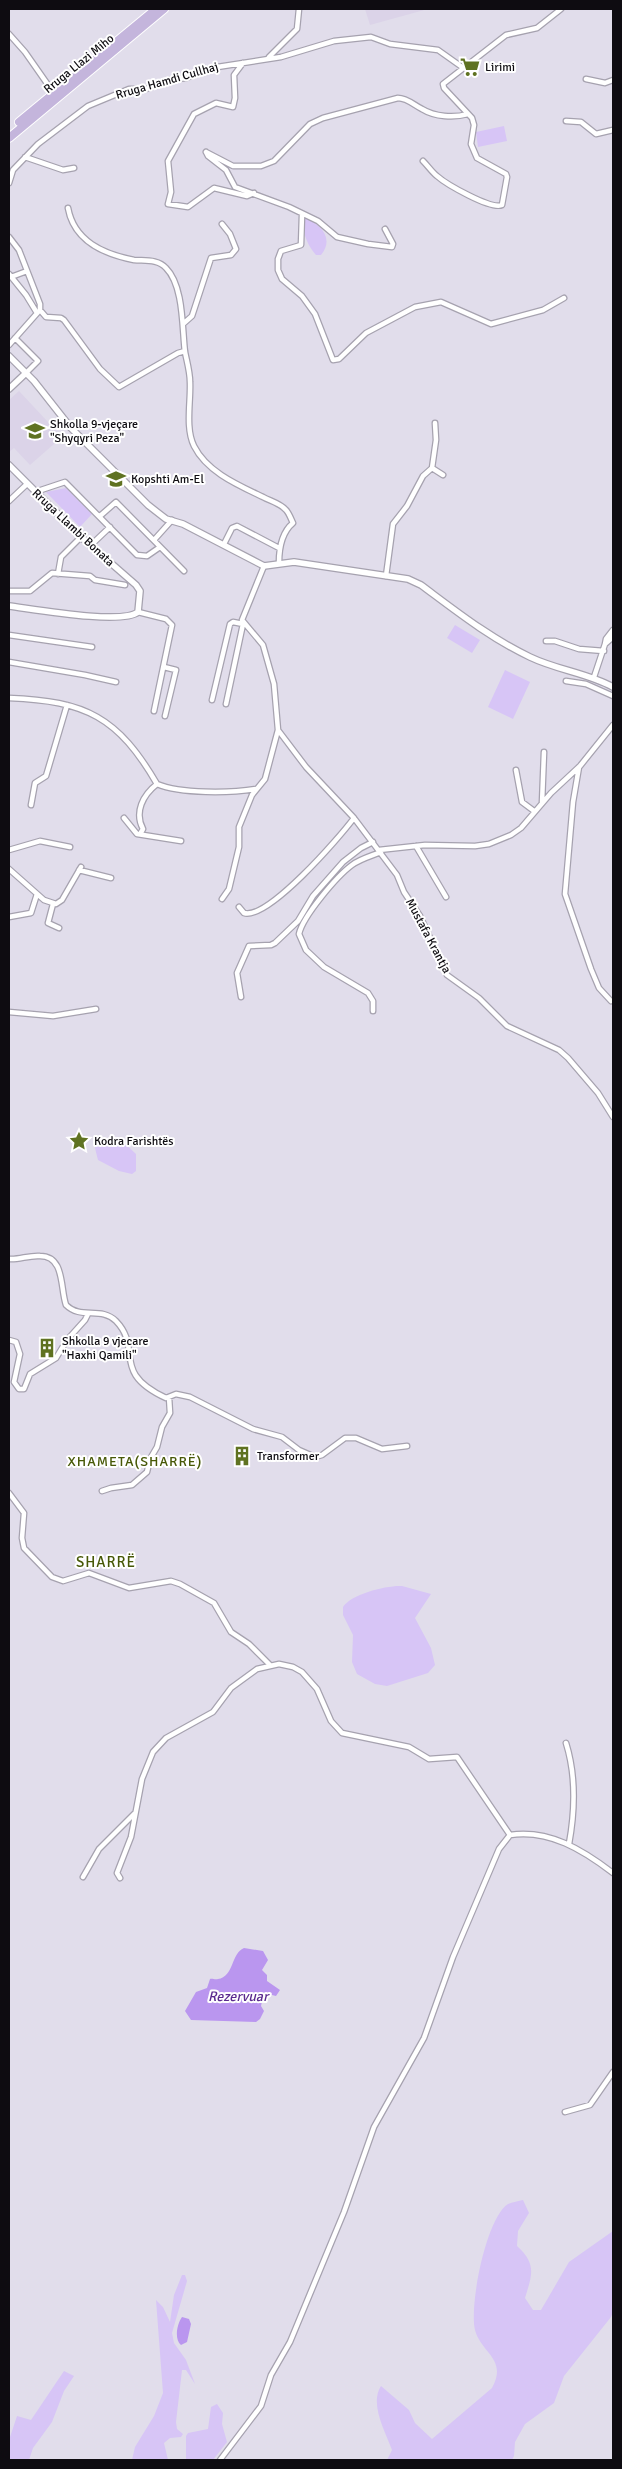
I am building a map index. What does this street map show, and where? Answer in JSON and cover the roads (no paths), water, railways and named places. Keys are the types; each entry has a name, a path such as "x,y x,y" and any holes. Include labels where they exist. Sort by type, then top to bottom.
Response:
{"main road":[{"name":"Rruga Llazi Miho","path":"9,132 53,92 156,9"},
{"name":"Rruga Llazi Miho","path":"9,138 164,9"}],"street":[{"path":"269,58 297,29 299,9"},
{"path":"423,161 437,177 485,203 494,206 502,205 507,177 502,171 477,158 471,144 474,125 472,118 444,88 443,84 462,67 506,34 537,28 561,9"},
{"path":"9,34 25,52 53,92"},
{"name":"Rruga Hamdi Cullhaj","path":"9,182 13,170 25,157 46,137 88,106 129,89 146,89 169,80 186,78 211,68 281,57 334,41 371,37 390,44 438,50 462,67"},
{"path":"243,63 234,75 235,98 233,107 216,103 194,114 168,160 171,192 168,204 188,207 214,188 247,196 254,193"},
{"path":"586,80 605,83 613,80"},
{"path":"386,229 393,244 392,247 338,237 318,221 302,215 289,207 233,185 226,170 208,156 206,152 233,166 261,166 274,160 310,124 323,118 398,98 404,98 424,111 433,114 454,116 468,114"},
{"path":"566,121 581,122 596,134 613,130"},
{"path":"25,157 63,170 74,168"},
{"path":"68,208 71,224 79,236 89,243 132,260 159,262 172,277 179,299 183,324 190,380 190,418 193,444 207,462 229,481 286,510 293,523 287,528 279,548 279,563"},
{"path":"302,215 301,245 282,251 278,259 278,270 282,279 302,296 315,314 333,360 339,359 366,333 415,307 441,302 491,324 543,310 564,298"},
{"path":"183,324 192,316 211,258 231,255 236,250 230,234 222,224"},
{"path":"9,237 19,250 40,304 38,311 9,345"},
{"path":"27,271 10,276 38,311 46,317 64,320 95,364 119,387 178,353 185,351"},
{"path":"9,389 38,361 15,338"},
{"path":"9,356 26,373 71,428 148,505 162,516 224,544 264,566 279,563 318,565 396,576 421,585 495,639 531,657 562,669 594,677 613,687"},
{"path":"386,576 393,524 407,506 424,476 432,468 436,440 435,422"},
{"name":"Rruga Llambi Bonata","path":"9,465 81,537 139,588 138,612"},
{"path":"432,468 443,475"},
{"path":"35,492 65,482 137,555 147,556 160,547"},
{"path":"9,502 27,484"},
{"path":"100,516 116,502 184,571"},
{"path":"154,540 172,520"},
{"path":"224,544 232,528 237,526 279,548"},
{"path":"91,545 110,527"},
{"path":"58,574 61,557 81,537"},
{"path":"226,704 243,624 242,618 264,566"},
{"path":"9,591 30,592 49,575 58,574 90,576 95,580 125,585"},
{"path":"9,606 96,617 132,615 138,612 166,619 171,623 164,668 154,711"},
{"path":"212,700 230,624 233,622 243,624 263,645 274,684 278,730 264,779 252,795 241,822 238,852 231,874 230,889 222,899"},
{"path":"594,677 604,651 606,639 613,630"},
{"path":"9,635 92,647"},
{"path":"605,644 613,637"},
{"path":"546,641 555,641 579,649 604,651"},
{"path":"9,662 116,682"},
{"path":"164,668 176,670 165,716"},
{"path":"566,681 586,684 613,696"},
{"path":"9,698 31,699 67,706 97,716 117,729 137,751 156,784 171,788 227,794 257,789"},
{"path":"31,805 35,783 46,776 67,706"},
{"path":"373,1011 373,1001 368,993 324,967 306,950 299,934 311,910 343,873 361,860 380,851 416,846 489,844 517,832 542,802 580,766 613,725"},
{"name":"Mustafa Krantja","path":"278,730 354,818 397,875 404,892 420,916 447,975 479,998 507,1026 559,1050 598,1093 613,1117"},
{"path":"542,802 544,752"},
{"path":"580,766 573,802 565,894 591,970 599,988 611,1001"},
{"path":"516,770 522,802 534,811"},
{"path":"140,834 142,829 139,820 142,800 156,784"},
{"path":"124,818 137,834 181,841"},
{"path":"240,907 244,913 250,914 270,905 323,854 354,818"},
{"path":"9,850 40,841 70,847"},
{"path":"241,997 237,973 249,946 274,944 298,921 313,896 343,862 372,842"},
{"path":"416,846 446,897"},
{"path":"9,869 37,894 53,904"},
{"path":"53,904 62,900 80,869 111,878"},
{"path":"9,917 30,913 37,894"},
{"path":"53,904 48,924 59,928"},
{"path":"9,1012 53,1016 96,1009"},
{"path":"9,1259 37,1256 48,1257 59,1268 66,1305 76,1313 100,1312 118,1323 125,1337 130,1368 137,1379 158,1394 169,1397 181,1394 190,1397 253,1430 282,1437 299,1450 315,1456 322,1455 339,1441 350,1438 382,1449 407,1446"},
{"path":"9,1340 16,1342 20,1351 14,1382 19,1390 24,1389 30,1374 56,1358 66,1340 85,1320 88,1314"},
{"path":"102,1491 132,1485 147,1472 150,1459 157,1447 162,1427 170,1413 169,1397"},
{"path":"9,1493 24,1513 22,1538 24,1548 52,1577 63,1581 89,1574 129,1588 171,1581 180,1584 214,1603 232,1632 249,1644 270,1665"},
{"path":"120,1878 117,1874 130,1837 142,1779 153,1752 159,1744 176,1731 206,1718 240,1680 257,1669 279,1664 293,1667 302,1672 317,1690 331,1720 342,1733 409,1747 429,1759 457,1757 510,1835"},
{"path":"566,1743 571,1761 574,1820 569,1844"},
{"path":"84,1877 99,1849 135,1813"},
{"path":"510,1835 548,1836 569,1844 613,1873"},
{"path":"220,2460 261,2406 271,2375 290,2342 344,2212 374,2127 424,2038 456,1948 499,1849 510,1835"},
{"path":"565,2112 590,2105 613,2072"}],"water":[{"name":"Rezervuar","path":"244,1948 263,1951 268,1960 262,1970 267,1975 267,1981 280,1990 276,1996 264,1993 261,2006 264,2011 260,2019 256,2022 191,2020 185,2011 196,1992 207,1988 210,1979 218,1979 227,1974 237,1955"},
{"path":"182,2317 189,2319 191,2324 187,2342 181,2345 177,2331"}],"place":[{"name":"Lirimi","path":"470,67"},
{"name":"Shkolla 9-vjeçare \"Shyqyri Peza\"","path":"35,431"},
{"name":"Kopshti Am-El","path":"116,479"},
{"name":"Kodra Farishtës","path":"79,1141"},
{"name":"Shkolla 9 vjecare \"Haxhi Qamili\"","path":"47,1348"},
{"name":"Transformer","path":"242,1456"}],"district":[{"name":"XHAMETA(SHARRË)","path":"135,1461"},
{"name":"SHARRË","path":"106,1562"}]}
